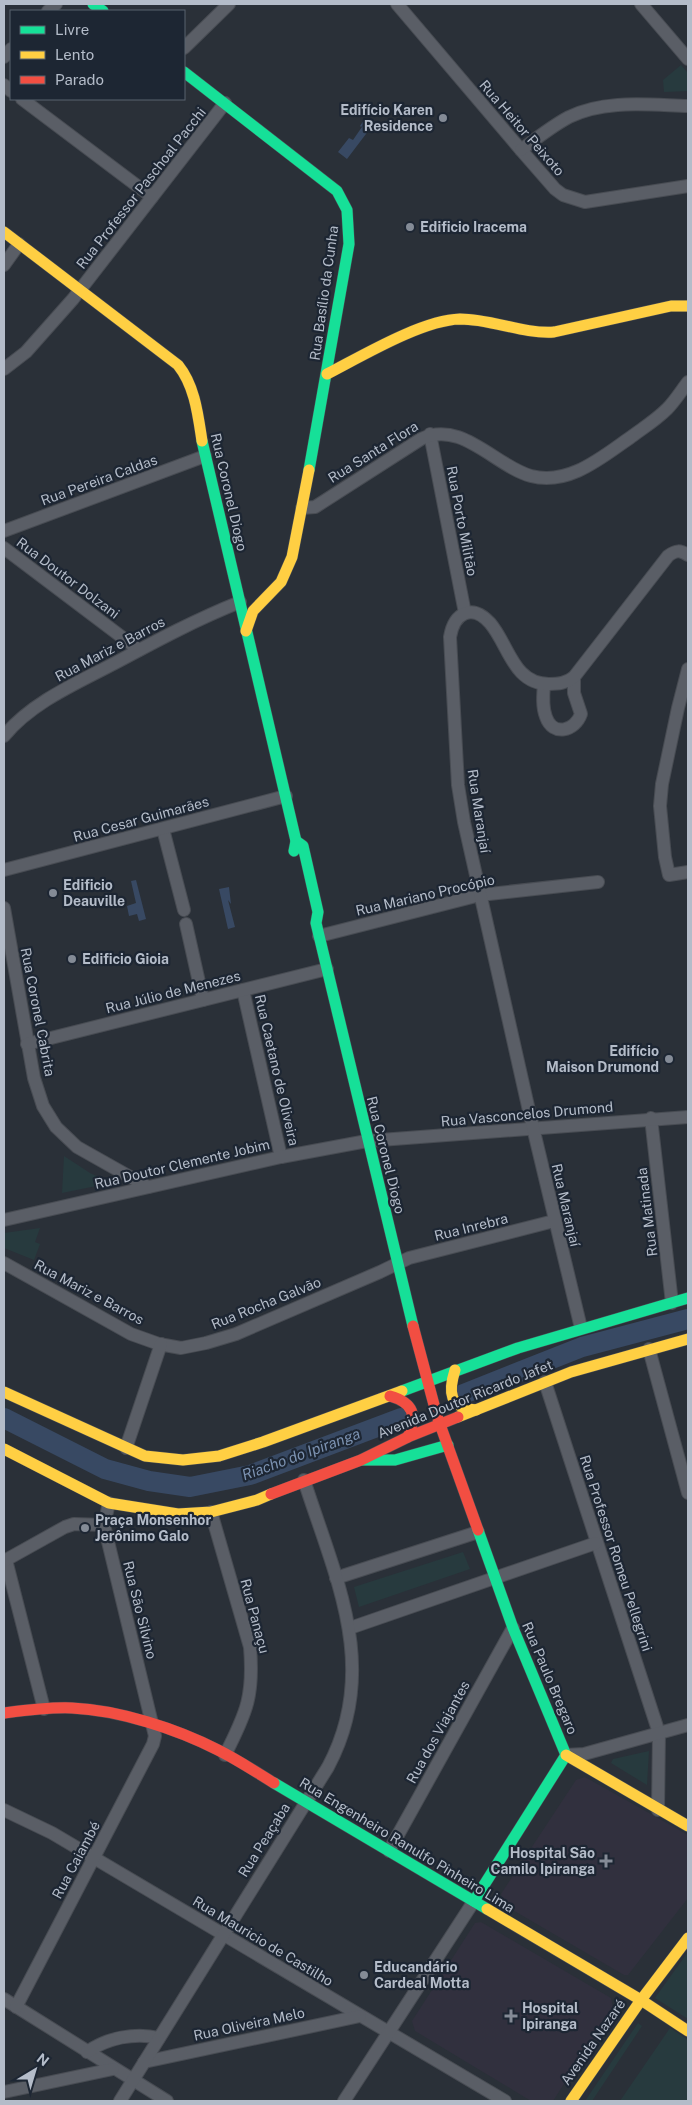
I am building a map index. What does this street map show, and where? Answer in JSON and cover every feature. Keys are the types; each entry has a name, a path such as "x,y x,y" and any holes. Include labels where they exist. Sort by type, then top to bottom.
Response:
{"street":[{"path":"185,47 229,4"},
{"name":"Rua Heitor Peixoto","path":"399,4 555,189 572,199 585,202 688,186"},
{"path":"641,4 688,60"},
{"name":"Rua Basílio da Cunha","path":"185,73 337,191 347,208 350,224 349,244 327,374 302,508 287,571 275,588 252,611 246,632"},
{"path":"23,100 152,198"},
{"name":"Rua Professor Paschoal Pacchi","path":"4,369 26,352 80,290 224,103"},
{"path":"521,150 570,116 587,111 616,106 688,106"},
{"name":"Rua Coronel Diogo","path":"4,232 183,370 193,396 205,456 296,841 293,848 308,914 316,923 397,1265 430,1393"},
{"path":"4,265 19,244"},
{"path":"327,374 422,327 439,322 459,319 476,320 539,333 562,330 671,306 688,306"},
{"name":"Rua Santa Flora","path":"302,508 315,506 436,432 470,442 531,476 560,477 578,472 600,459 660,416 688,382"},
{"name":"Rua Porto Militão","path":"430,434 465,613"},
{"name":"Rua Pereira Caldas","path":"4,532 205,456"},
{"name":"Rua Doutor Dolzani","path":"4,548 139,650"},
{"path":"465,613 477,615 491,624 519,671 532,681 544,684 562,684 574,678 668,556 676,551 681,551 688,555"},
{"path":"240,602 275,588"},
{"name":"Rua Mariz e Barros","path":"4,736 30,711 46,700 194,621 240,602"},
{"name":"Rua Maranjaí","path":"465,613 459,616 452,626 450,649 458,785 480,895 554,1221 581,1328"},
{"path":"688,669 662,784 660,806 665,857 669,875 688,872"},
{"path":"544,684 544,706 547,720 558,730 566,730 576,724 581,714 574,693 574,678"},
{"path":"678,708 688,700"},
{"name":"Rua Cesar Guimarães","path":"4,870 286,796"},
{"path":"164,829 184,910"},
{"name":"Rua Mariano Procópio","path":"319,936 480,895 598,882"},
{"name":"Rua Coronel Cabrita","path":"4,908 27,1044 34,1078 43,1106 56,1127 77,1147 148,1187"},
{"path":"186,924 203,1000"},
{"name":"Rua Júlio de Menezes","path":"27,1044 326,969"},
{"name":"Rua Caetano de Oliveira","path":"243,990 282,1157"},
{"name":"Rua Vasconcelos Drumond","path":"367,1141 651,1118 688,1117"},
{"name":"Rua Matinada","path":"651,1118 672,1303"},
{"name":"Rua Doutor Clemente Jobim","path":"4,1220 282,1157 367,1141"},
{"name":"Rua Inrebra","path":"397,1265 408,1258 554,1221"},
{"name":"Rua Mariz e Barros","path":"4,1263 131,1334 161,1344"},
{"name":"Rua Rocha Galvão","path":"161,1344 181,1348 236,1334 397,1265"},
{"name":"Avenida Doutor Ricardo Jafet","path":"4,1392 145,1456 182,1460 219,1456 264,1442 455,1370 581,1328 688,1298"},
{"name":"Avenida Doutor Ricardo Jafet","path":"4,1448 109,1503 178,1514 211,1512 257,1500 304,1480 361,1460 408,1437 571,1372 688,1338"},
{"path":"126,1448 161,1344"},
{"path":"649,1349 688,1493"},
{"path":"455,1370 450,1387 454,1400 463,1408 476,1410"},
{"name":"Rua Professor Romeu Pellegrini","path":"545,1382 659,1733 658,1810"},
{"name":"Rua Paulo Bregaro","path":"344,2101 566,1755 513,1628 430,1393"},
{"path":"390,1396 405,1401 412,1412 414,1424 408,1437"},
{"path":"361,1460 378,1463 403,1459 448,1445"},
{"name":"Rua Peaçaba","path":"120,2101 328,1767 344,1731 351,1704 353,1681 350,1628 304,1480"},
{"name":"Rua São Silvino","path":"109,1503 104,1525 154,1725"},
{"name":"Rua Panaçu","path":"211,1512 250,1647 252,1668 251,1689 247,1706 241,1725 226,1755"},
{"path":"44,1708 5,1561 65,1527 74,1524 104,1525"},
{"path":"336,1578 478,1532"},
{"path":"350,1628 596,1543"},
{"name":"Rua dos Viajantes","path":"389,1851 513,1628"},
{"name":"Rua Engenheiro Ranulfo Pinheiro Lima","path":"4,1713 55,1707 135,1719 176,1732 226,1755 640,2000 688,2031"},
{"name":"Rua Caiambé","path":"16,2007 153,1744 155,1736 154,1725"},
{"path":"566,1755 584,1754 688,1726"},
{"path":"566,1755 688,1826"},
{"name":"Rua Mauricio de Castilho","path":"4,1810 52,1833 505,2101"},
{"name":"Avenida Nazaré","path":"571,2101 640,2000 688,1938"},
{"path":"4,1999 113,2069 167,2101"},
{"name":"Rua Oliveira Melo","path":"144,2062 360,2016"},
{"path":"87,2052 104,2042 134,2035 141,2034 159,2038"},
{"path":"4,2092 113,2069"}],"shaded area":[{"name":"Hospital São Camilo Ipiranga","path":"585,1777 688,1835 688,1898 628,1975 624,1975 506,1906 501,1894 576,1780"},
{"name":"Hospital Ipiranga","path":"481,1922 611,1998 613,2007 611,2011 553,2101 531,2101 415,2031 412,2021 475,1923"}],"green space":[{"path":"681,65 688,73 688,91 664,92 663,80"},
{"path":"64,1156 90,1173 111,1183 62,1193"},
{"path":"40,1228 35,1242 40,1244 34,1260 4,1248 4,1233"},
{"path":"463,1552 470,1569 359,1607 354,1587"},
{"path":"649,1751 647,1785 611,1763 613,1759"},
{"path":"688,1952 688,2019 655,1998"},
{"path":"638,2023 642,2026 592,2101 585,2101"},
{"path":"670,2028 688,2040 688,2101 620,2101"}],"water":[{"path":"364,120 372,126 347,159 338,152 349,138 353,140 364,124 360,126"},
{"path":"136,880 146,919 139,921 137,914 129,916 127,906 136,903 131,881"},
{"path":"229,887 231,904 228,900 235,927 228,929 219,889"}],"waterway":[{"name":"Riacho do Ipiranga","path":"461,1395 582,1347 688,1319"},
{"name":"Riacho do Ipiranga","path":"4,1418 105,1469 149,1481 190,1487 250,1475 401,1418"}],"traffic: fast":[{"path":"93,4 102,10"},
{"path":"185,73 337,191 347,210 349,244 309,470"},
{"path":"202,441 296,841 294,851"},
{"path":"296,841 303,846 318,912 316,923 413,1326"},
{"path":"402,1391 518,1348 688,1298"},
{"path":"363,1460 395,1460 448,1445"},
{"path":"478,1530 513,1628 566,1755"},
{"path":"474,1901 566,1755"},
{"path":"274,1783 487,1909"}],"traffic: slow":[{"path":"4,232 178,365 192,391 202,441"},
{"path":"327,374 392,340 428,325 445,321 460,319 484,321 530,331 554,332 671,306 688,306"},
{"path":"246,631 253,611 281,582 292,557 309,470"},
{"path":"458,1417 571,1372 688,1339"},
{"path":"455,1370 451,1392 453,1398 460,1406 476,1410"},
{"path":"4,1392 145,1456 183,1460 219,1456 263,1442 402,1391"},
{"path":"4,1449 109,1503 178,1514 211,1512 257,1500 271,1494"},
{"path":"566,1755 688,1826"},
{"path":"487,1909 641,2000 688,2031"},
{"path":"571,2101 641,2000 688,1938"}],"traffic: jam":[{"path":"413,1326 437,1416 478,1530"},
{"path":"390,1396 409,1406 413,1416 408,1437"},
{"path":"271,1494 361,1460 408,1437 458,1417"},
{"path":"4,1713 46,1708 72,1708 109,1712 166,1728 202,1742 274,1783"}],"place":[{"name":"Edifício Karen Residence","path":"443,118"},
{"name":"Edificio Iracema","path":"410,227"},
{"name":"Edificio Deauville","path":"53,893"},
{"name":"Edificio Gioia","path":"72,959"},
{"name":"Edifício Maison Drumond","path":"669,1059"},
{"name":"Praça Monsenhor Jerônimo Galo","path":"85,1528"},
{"name":"Hospital São Camilo Ipiranga","path":"606,1861"},
{"name":"Educandário Cardeal Motta","path":"364,1975"},
{"name":"Hospital Ipiranga","path":"511,2016"}]}
